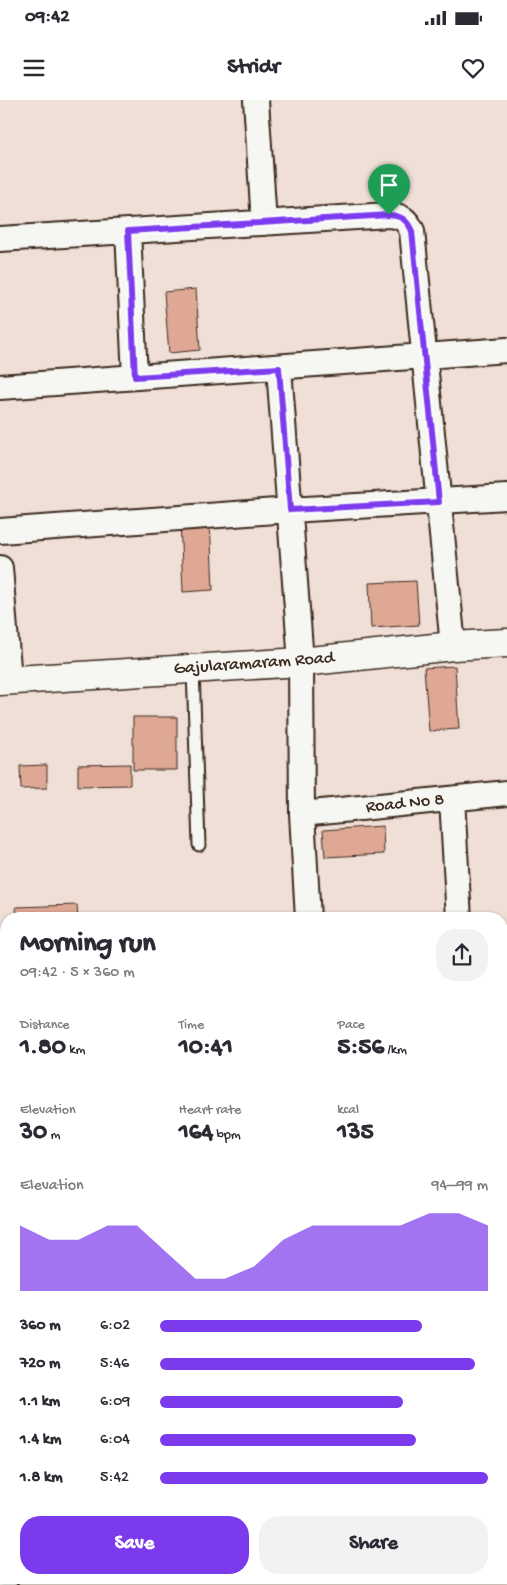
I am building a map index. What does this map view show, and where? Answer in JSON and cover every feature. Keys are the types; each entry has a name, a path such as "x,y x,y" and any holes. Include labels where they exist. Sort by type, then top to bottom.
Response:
{"main road":[{"name":"Gajularamaram Road","path":"4,681 301,662 453,646 507,643"}],"street":[{"path":"256,100 264,223"},
{"path":"0,239 389,215 400,216 404,219 412,231 426,356 453,646"},
{"path":"128,231 135,377"},
{"path":"0,387 507,350"},
{"path":"279,368 301,662 302,814 308,912"},
{"path":"0,531 290,510 507,497"},
{"path":"0,568 4,681"},
{"name":"Road No 8","path":"302,814 507,793"},
{"path":"452,799 459,912"}],"lane":[{"path":"193,669 199,844"}],"building":[{"path":"196,289 200,350 169,353 164,292"},
{"path":"210,519 213,590 183,592 180,520"},
{"path":"416,581 419,625 371,628 369,583"},
{"path":"455,666 459,729 429,731 424,668"},
{"path":"133,717 177,717 177,770 133,770"},
{"path":"130,764 130,785 78,786 78,765"},
{"path":"47,765 47,788 21,789 20,766"},
{"path":"383,826 384,854 325,857 323,830"},
{"path":"77,905 78,912 16,912 16,907"}],"route":[{"path":"389,215 400,216 408,222 412,231 426,356 439,502 290,510 279,368 135,377 128,231 389,215"}]}
